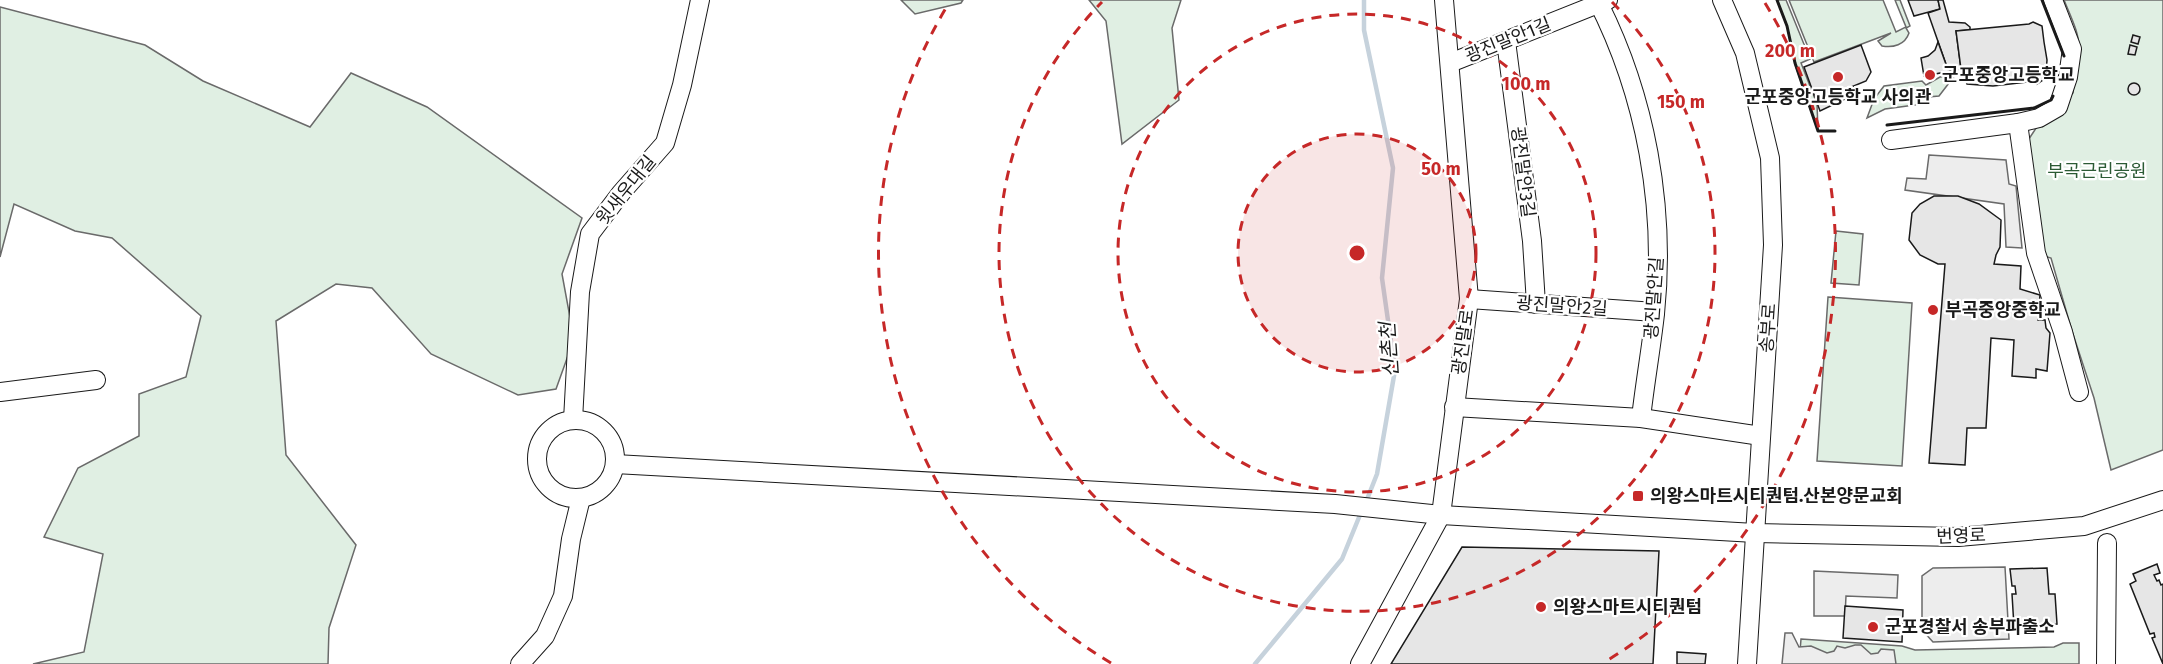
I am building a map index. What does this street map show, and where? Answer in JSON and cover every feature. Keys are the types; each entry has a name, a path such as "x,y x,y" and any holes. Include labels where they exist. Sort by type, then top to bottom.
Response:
{"street":[{"name":"윗새우대길","path":"573,420 580,292 590,234 621,193 665,143 682,85 700,0"},
{"name":"광진말로","path":"1360,664 1442,515 1469,299 1444,0"},
{"name":"송부로","path":"1722,0 1745,53 1770,158 1773,245 1747,664"},
{"path":"1890,140 2018,123 2039,118 2058,107 2068,77 2072,49 2053,0"},
{"name":"광진말안1길","path":"1450,63 1601,1"},
{"name":"광진말안길","path":"1601,1 1629,76 1648,144 1658,230 1655,312 1641,418"},
{"name":"광진말안3길","path":"1506,41 1532,241 1536,304"},
{"path":"2018,123 2036,253 2063,332 2079,392"},
{"name":"광진말안2길","path":"1469,299 1655,312"},
{"path":"0,392 96,380"},
{"path":"1454,407 1641,418 1761,436"},
{"path":"573,420 591,423 602,430 610,439 615,464 604,486 594,494 582,498 556,493 546,484 539,472 536,459 538,446 545,435 554,426 573,420"},
{"name":"번영로","path":"615,464 1335,504 1442,515 1755,533 1958,537 1996,535 2084,525 2163,500"},
{"path":"563,495 571,539"},
{"path":"520,664 545,636 562,596 571,539 582,498"},
{"path":"2106,664 2107,543"}],"green space":[{"path":"901,0 963,0 961,3 915,14"},
{"path":"1089,0 1181,0 1172,28 1179,100 1122,144 1106,21"},
{"path":"1777,0 1786,0 1810,59 1801,63 1817,104 1818,131 1795,64 1787,26"},
{"path":"1789,0 1883,0 1896,32 1906,27 1895,0 1900,0 1910,26 1906,28 1909,33 1902,43 1894,46 1882,46 1878,41 1891,33 1814,62"},
{"name":"부곡근린공원","path":"2064,0 2163,0 2163,450 2111,470 2094,398 2051,258 2044,256 2027,142 2038,125 2073,93 2079,44"},
{"path":"0,7 145,45 203,81 310,127 351,73 427,107 582,218 562,274 574,339 556,389 518,395 431,354 372,288 336,284 276,321 286,455 356,545 329,628 328,664 33,664 84,652 103,554 44,537 78,468 139,436 139,394 186,377 201,316 112,238 75,231 14,204 0,257"},
{"path":"1953,75 1954,82 1949,83 1939,96 1928,97 1922,104 1885,109 1867,118 1874,99 1884,86 1922,81 1926,85 1940,77"},
{"path":"1836,231 1863,234 1859,285 1831,283"},
{"path":"1828,297 1912,303 1902,466 1817,461"},
{"path":"1801,639 1902,646 1915,650 2054,647 2063,643 2079,643 2079,664 1799,664"}],"shaded area":[{"path":"1929,155 2006,160 2009,184 2016,186 2022,248 2006,247 2004,204 1905,190 1907,178 1926,179"},
{"path":"2005,567 2009,639 1933,642 1922,630 1922,576 1933,568"},
{"path":"1814,571 1898,575 1897,598 1846,596 1845,616 1814,616"},
{"path":"1785,633 1792,633 1799,647 1811,646 1827,653 1834,651 1837,646 1845,648 1855,645 1861,645 1871,654 1878,653 1881,649 1894,650 1896,664 1782,664"}],"building":[{"path":"1908,0 1938,0 1940,9 1914,16"},
{"path":"1938,0 1943,0 1949,22 1965,23 1970,27 1970,30 1956,31 1961,69 1951,71 1947,67 1928,13 1940,9"},
{"path":"2033,22 2042,26 2047,60 2043,80 2037,84 2036,81 1993,86 1967,84 1961,69 1956,31"},
{"path":"2133,35 2140,37 2138,44 2131,42"},
{"path":"1938,42 1947,67 1951,71 1924,76 1921,58 1935,50"},
{"name":"군포중앙고등학교 사의관","path":"1861,45 1871,72 1866,81 1844,90 1847,98 1820,111 1804,67"},
{"path":"2130,45 2137,47 2135,55 2128,54"},
{"path":"2136,83 2140,89 2136,95 2132,95 2128,87"},
{"path":"1934,196 1958,196 1979,204 2001,220 2000,247 1994,264 2021,266 2020,289 2040,295 2038,320 2045,320 2046,328 2050,333 2047,371 2036,369 2036,378 2012,376 2014,340 1991,338 1986,428 1967,428 1965,465 1929,463 1945,264 1938,264 1920,255 1909,240 1912,213 1920,204"},
{"name":"의왕스마트시티퀀텀","path":"1462,547 1659,551 1653,664 1391,664"},
{"path":"2157,564 2160,573 2154,575 2161,585 2163,584 2163,664 2152,638 2155,637 2154,633 2150,634 2130,584 2136,581 2133,574"},
{"path":"2047,568 2049,594 2055,594 2057,624 2014,627 2012,594 2016,594 2015,586 2012,586 2010,569"},
{"name":"군포경찰서 송부파출소","path":"1845,606 1903,610 1902,642 1843,638"},
{"path":"1677,652 1706,654 1705,664 1677,664"}],"waterway":[{"name":"신촌천","path":"1364,0 1364,30 1393,168 1382,278 1395,370 1377,474 1366,502"},
{"name":"신촌천","path":"1255,664 1342,559 1362,510"}],"wall":[{"path":"1777,0 1818,131 1835,131"},
{"path":"2042,0 2064,56"},
{"path":"1887,125 2034,108 2051,100 2053,96"}],"place":[{"name":"군포중앙고등학교","path":"1930,75"},
{"name":"군포중앙고등학교 사의관","path":"1838,77"},
{"name":"부곡중앙중학교","path":"1933,310"},
{"name":"의왕스마트시티퀀텀.산본양문교회","path":"1638,496"},
{"name":"의왕스마트시티퀀텀","path":"1541,607"},
{"name":"군포경찰서 송부파출소","path":"1873,627"}]}
